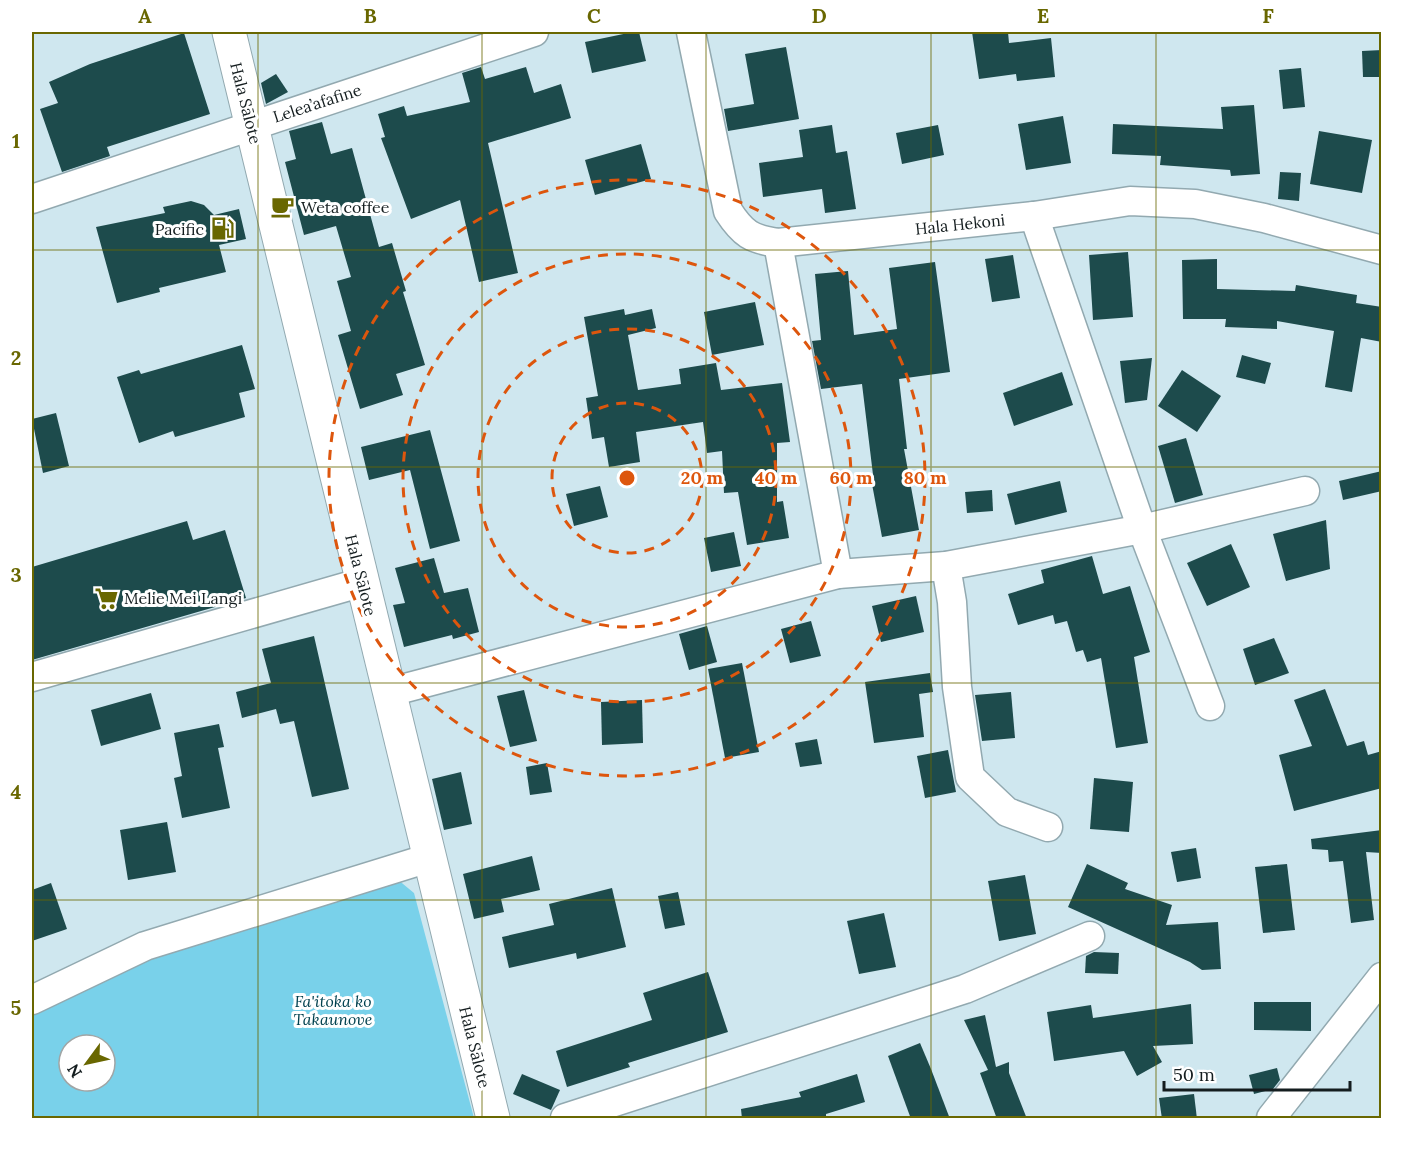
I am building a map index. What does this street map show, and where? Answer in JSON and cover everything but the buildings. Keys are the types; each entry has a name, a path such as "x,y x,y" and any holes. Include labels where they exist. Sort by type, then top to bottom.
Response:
{"main road":[{"name":"Hala Sālote","path":"228,32 493,1119"}],"street":[{"name":"Lelea’afafine","path":"32,199 534,32"},
{"name":"Hala Hekoni","path":"693,32 728,211 740,230 758,240 778,243 1034,216 1130,201 1195,204 1264,218 1382,250"},
{"path":"1034,216 1142,529 1210,706"},
{"path":"778,243 838,574"},
{"path":"390,692 838,574 946,566 1142,529 1305,491"},
{"path":"946,566 952,602 957,687 970,777 1007,812 1048,827"},
{"path":"32,677 363,582"},
{"path":"32,1000 145,946 429,858"},
{"path":"565,1119 965,989 1090,936"},
{"path":"1271,1119 1382,977"}],"green space":[{"name":"Fa'itoka ko Takaunove","path":"397,879 414,893 474,1118 32,1118 32,1013 94,981 223,929"}],"place":[{"name":"Weta coffee","path":"283,207"},
{"name":"Pacific","path":"222,229"},
{"name":"Melie Mei Langi","path":"106,598"}]}
